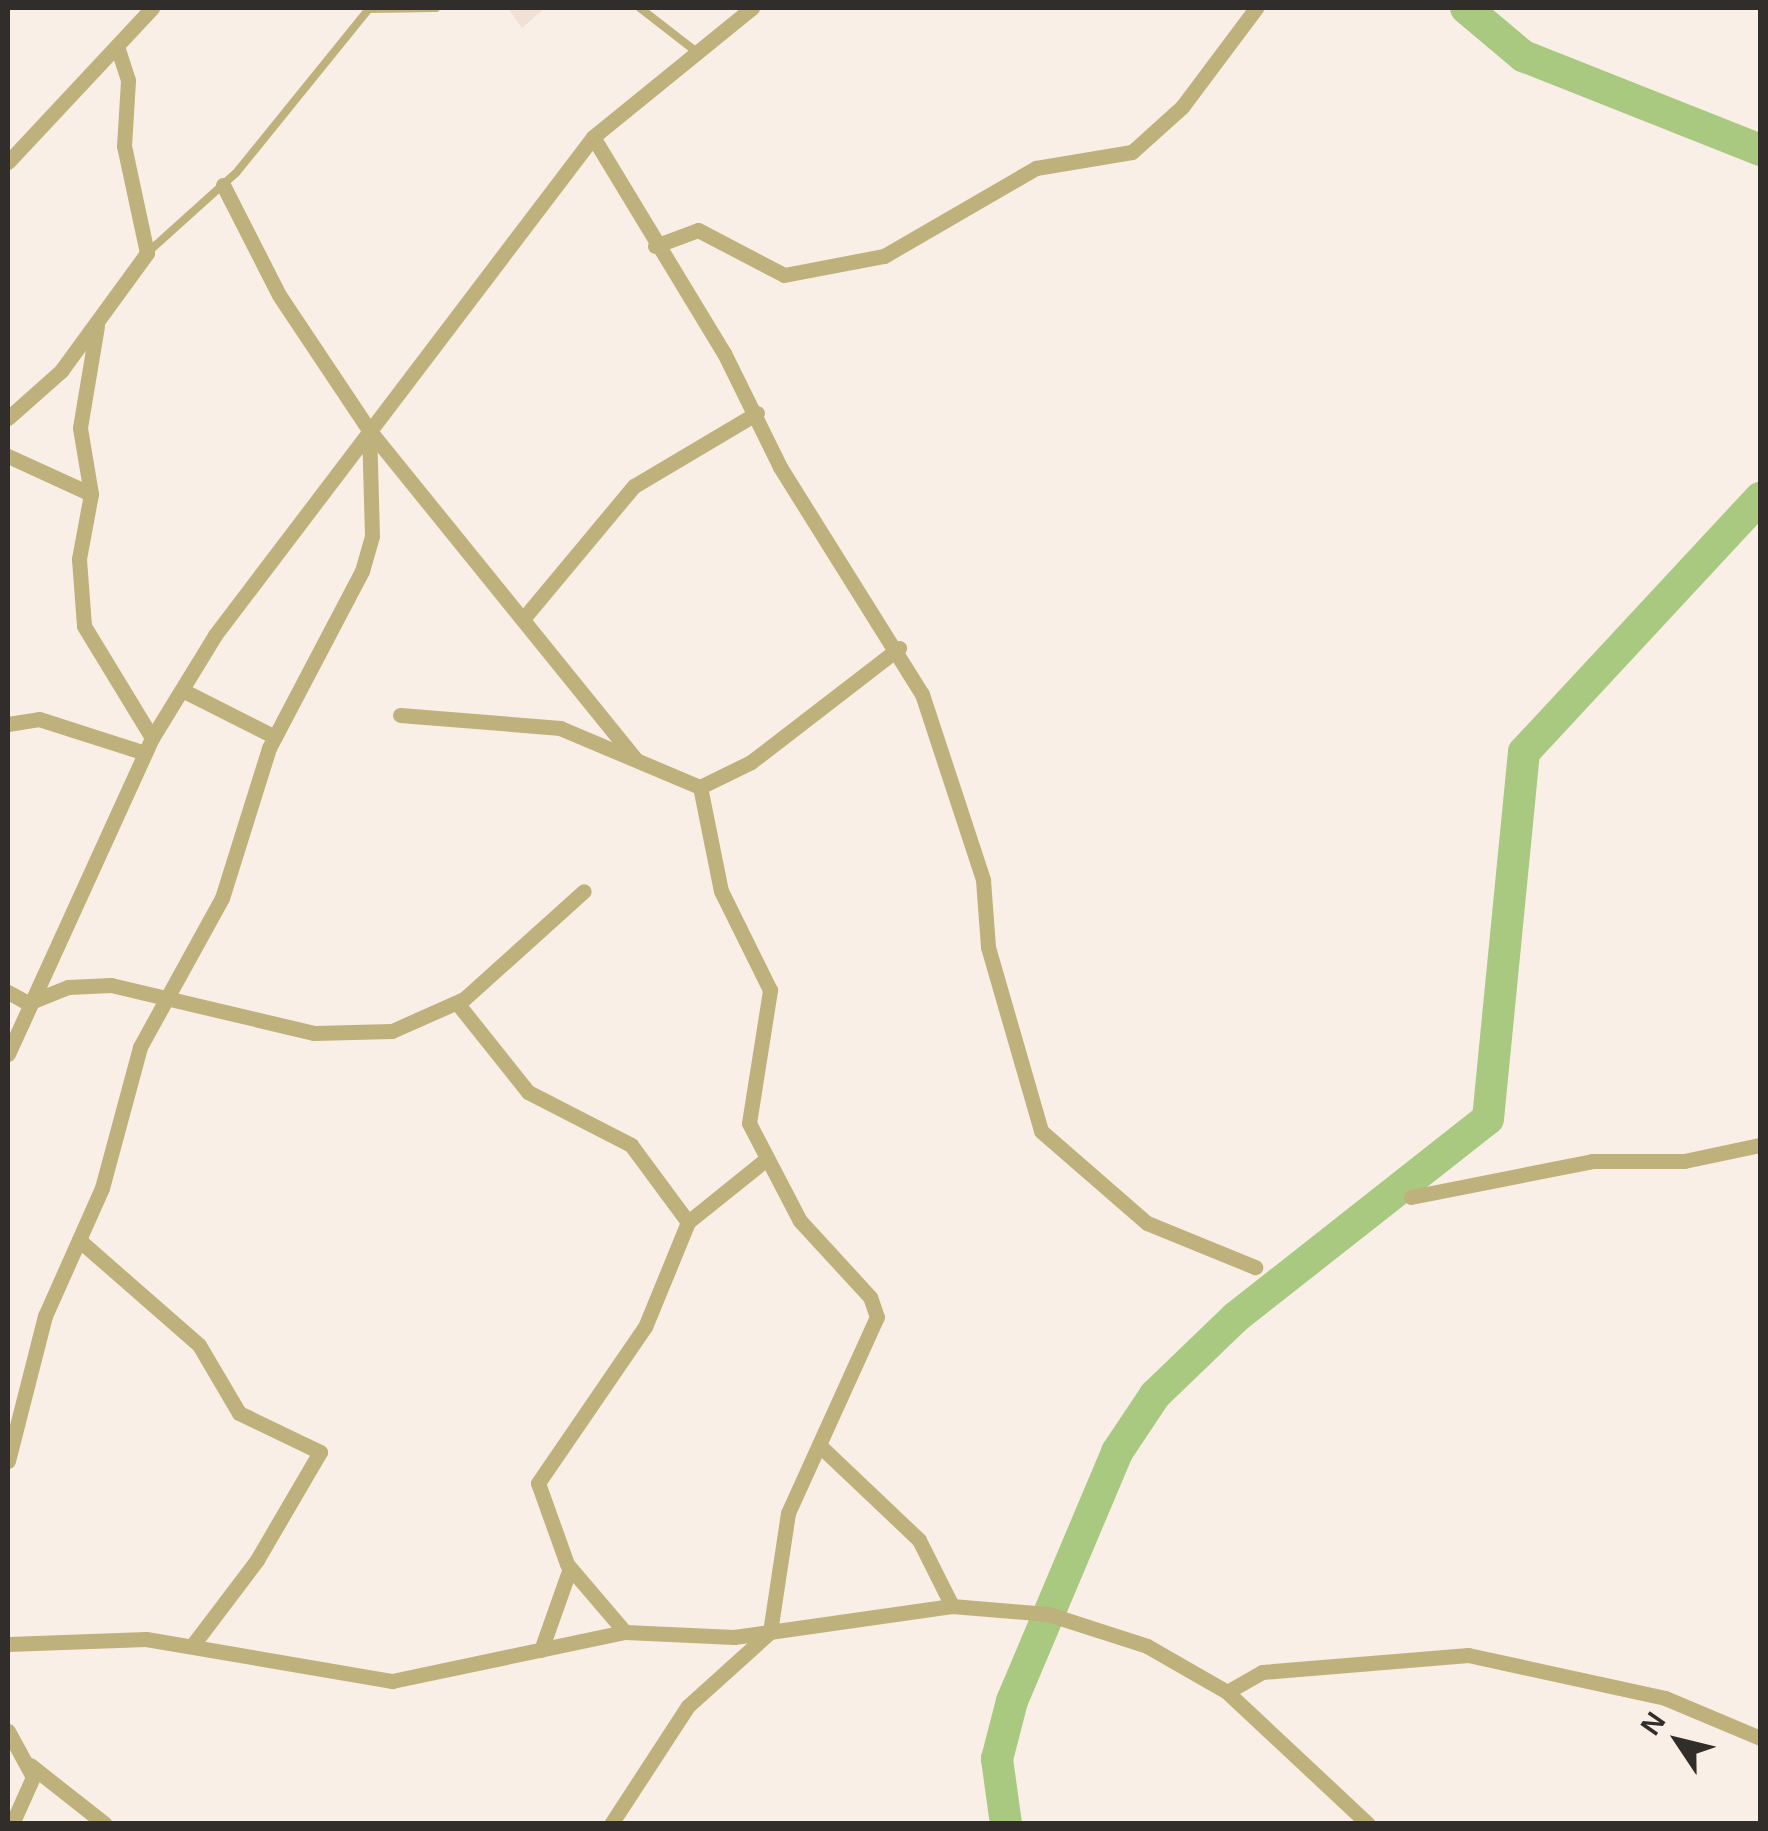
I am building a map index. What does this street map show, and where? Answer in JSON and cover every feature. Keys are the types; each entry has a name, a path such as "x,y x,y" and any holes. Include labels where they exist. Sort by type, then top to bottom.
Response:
{"street":[{"path":"8,162 152,8"},
{"path":"8,1054 149,746 182,690 369,430 593,138 752,8"},
{"path":"654,246 698,230 784,276 884,256 1036,168 1132,152 1182,107 1256,8"},
{"path":"8,418 97,326 147,253 124,146 128,80 117,46"},
{"path":"593,138 756,413 780,467 899,648 941,739 984,880 988,947 1041,1131 1147,1223 1255,1268"},
{"path":"222,185 280,295 369,430 635,758"},
{"path":"97,326 80,428 90,494 78,560 84,626 149,746"},
{"path":"524,619 634,486 756,413"},
{"path":"8,1462 45,1316 79,1240 135,1061 222,898 275,738 362,570 373,518 369,430"},
{"path":"8,456 90,494"},
{"path":"400,714 560,728 700,786 752,762 899,648"},
{"path":"182,690 275,738"},
{"path":"8,724 40,720 149,746"},
{"path":"612,1824 688,1706 770,1632 779,1544 877,1317 765,1160 746,1106 770,990 721,891 700,786"},
{"path":"8,992 28,1004 92,984 168,997 332,1035 408,1027 457,1002 584,891"},
{"path":"457,1002 528,1092 631,1145 688,1222"},
{"path":"1411,1197 1592,1161 1700,1159 1760,1145"},
{"path":"625,1632 570,1568 538,1484 644,1327 688,1222 765,1160"},
{"path":"79,1240 199,1345 239,1413 320,1452 257,1560 192,1646"},
{"path":"819,1445 919,1540 952,1606"},
{"path":"542,1650 570,1568"},
{"path":"8,1644 79,1636 192,1646 374,1682 625,1632 770,1632 952,1606 1107,1630 1227,1692 1368,1824"},
{"path":"1227,1692 1262,1672 1468,1655 1665,1698 1760,1738"},
{"path":"8,1731 28,1763 106,1824"},
{"path":"12,1824 32,1789 28,1763"}],"lane":[{"path":"147,253 222,185 368,9 436,8"},
{"path":"640,8 698,52"}],"shaded area":[{"path":"508,8 545,8 522,28"}],"waterway":[{"path":"1466,8 1523,56 1760,150"},
{"path":"1006,1824 997,1759 1012,1701 1117,1452 1155,1395 1236,1317 1488,1119 1524,752 1760,498"}]}
